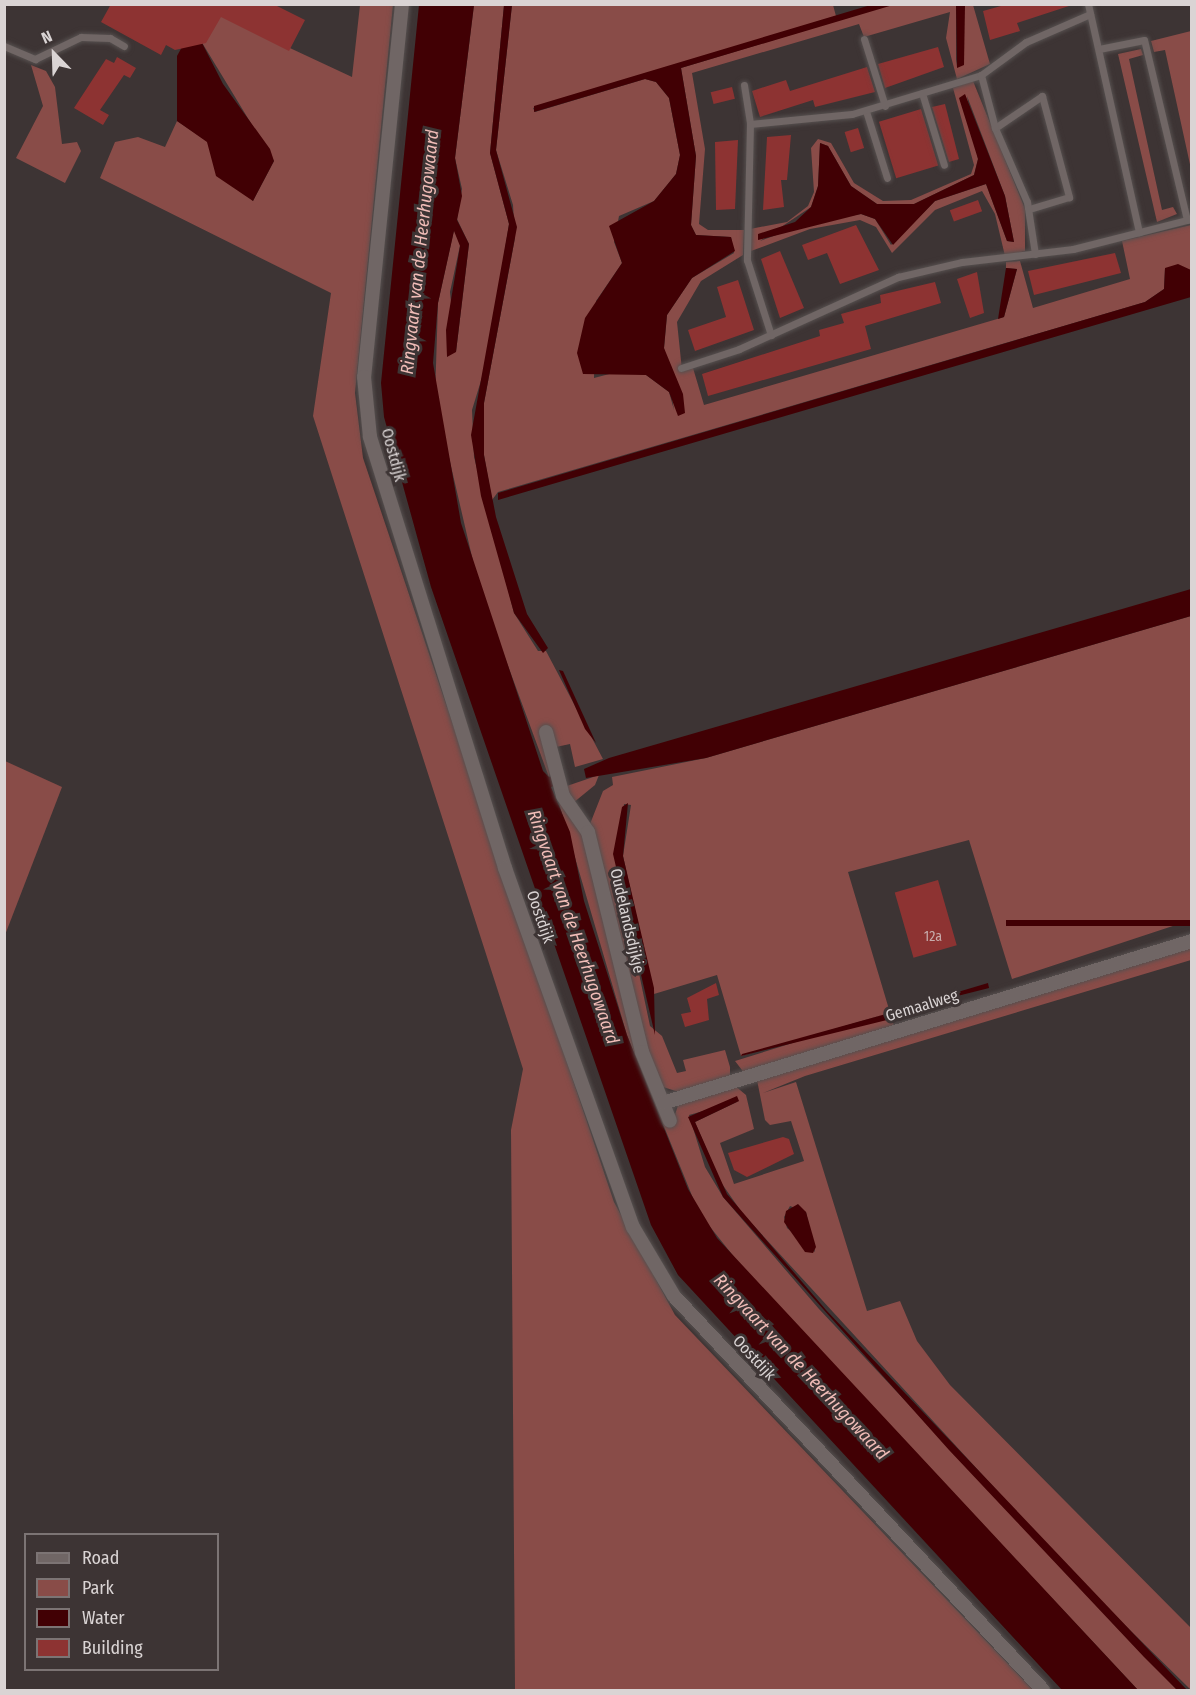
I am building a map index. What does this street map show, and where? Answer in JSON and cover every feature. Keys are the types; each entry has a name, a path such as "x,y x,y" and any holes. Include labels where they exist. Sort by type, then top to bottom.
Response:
{"street":[{"name":"Oostdijk","path":"402,4 364,377 370,437 502,857 633,1227 674,1296 1043,1690"},
{"name":"Oudelandsdijkje","path":"546,732 558,780 588,832 636,1030 670,1121"},
{"name":"Gemaalweg","path":"663,1103 1191,941"}],"lane":[{"path":"1088,4 1140,232"},
{"path":"750,124 866,111 981,75 1026,42 1090,14"},
{"path":"4,46 35,59 81,37 110,38 124,46"},
{"path":"864,39 885,106"},
{"path":"681,368 771,335 898,277 953,264 1035,254 1187,220 1144,40 1099,49"},
{"path":"981,75 995,128 1029,209 1035,254"},
{"path":"744,85 750,124 747,260 771,335"},
{"path":"922,93 944,165"},
{"path":"995,128 1042,96 1069,197 1029,209"},
{"path":"866,111 887,178"}],"green space":[{"path":"893,4 956,5 956,66 965,5 973,5 990,64 957,79 946,38 950,12 864,37 859,24 692,73 705,149 699,224 708,230 744,230 743,255 701,281 677,322 682,370 693,368 704,405 1004,317 1017,269 1006,268 1006,262 1020,261 1033,308 1130,279 1122,241 1191,225 1191,270 1165,268 1164,289 1145,302 498,492 492,500 484,455 484,403 515,238 513,205 496,150 512,5 833,5 836,16 533,108 535,112 645,79 656,82 669,98 680,155 676,174 654,201 619,216 614,242 622,263 596,301 594,378 617,372 646,375 669,392 674,410 664,348 667,315 692,278 734,253 731,237 696,235 691,225 696,156 681,68"},
{"path":"360,5 393,5 355,393 363,458 614,1202 675,1315 1033,1690 515,1690 511,1130 523,1069 313,416 331,293 100,178 115,142 138,137 165,147 177,121 207,141 214,160 253,201 274,161 201,41 215,13 352,77"},
{"path":"474,5 504,5 490,153 509,224 487,361 472,410 474,457 514,613 538,651 546,651 603,759 575,767 570,744 556,747 549,777 479,587 435,397 438,303 454,230 461,241 450,292 456,352 469,244 457,219 462,189 455,158"},
{"path":"1192,31 1191,169 1165,50 1154,52 1151,41"},
{"path":"1141,49 1143,55 1129,59 1162,210 1173,207 1177,214 1157,222 1118,54"},
{"path":"31,65 46,71 55,87 62,144 77,142 81,151 65,183 16,158 43,106"},
{"path":"973,81 1025,209 1025,251 1005,256 995,214 982,191 935,210 892,253 876,227 860,220 810,229 751,251 750,229 787,222 808,206 814,192 811,148 818,139 831,143 854,183 883,201 911,200 971,174 974,165 953,88","holes":["967,96 1005,196 1014,242 1007,241 986,184 935,201 891,245 875,219 861,214 809,223 760,241 811,207 818,186 820,143 828,146 851,186 877,204 914,204 974,175 978,159"]},
{"path":"1191,616 1191,920 1012,979 969,840 848,872 894,1026 745,1074 735,1061 886,1014 741,1056 717,975 654,994 623,856 631,805 624,804 618,873 650,1026 662,1036 677,1073 686,1071 683,1060 725,1050 730,1067 730,1078 679,1092 663,1087 646,1051 590,824 603,791 613,785 612,777 706,758"},
{"path":"5,761 62,787 5,935"},
{"path":"599,775 595,785 573,803 564,787"},
{"path":"554,786 582,828 622,994 674,1118 678,1105 734,1085 746,1095 754,1129 720,1143 734,1184 804,1161 791,1121 770,1125 765,1120 757,1080 1191,945 1191,960 805,1076 763,1093 796,1082 867,1311 900,1301 917,1341 950,1385 1191,1628 1191,1690 1081,1582 743,1214 720,1181 695,1122 739,1101 689,1115 705,1167 723,1197 819,1309 1177,1690 1138,1690 743,1268 699,1213 627,1035","holes":["790,1206 806,1212 815,1252 787,1228 784,1217"]}],"water":[{"path":"874,4 893,5 681,68 696,156 691,225 696,235 731,237 735,251 692,278 667,315 664,348 683,394 685,413 678,416 669,392 646,375 583,374 577,353 585,318 622,263 609,226 654,201 676,174 680,155 669,98 656,82 645,79 534,112 534,106"},
{"name":"Ringvaart van de Heerhugowaard","path":"419,5 474,5 455,158 462,196 457,220 469,244 456,352 447,357 446,330 460,246 454,231 438,303 433,363 461,523 543,771 549,777 563,773 565,783 551,787 570,832 584,901 627,1035 688,1189 717,1238 1138,1690 1062,1690 678,1275 651,1225 431,587 384,417 381,383"},
{"path":"504,5 512,5 496,150 517,227 484,403 484,455 496,517 527,614 548,648 543,653 514,613 481,496 471,435 509,224 490,153"},
{"path":"956,5 965,5 964,65 957,68"},
{"path":"201,41 223,84 270,149 274,161 253,201 216,176 207,142 177,121 177,56 182,47"},
{"path":"965,94 1005,196 1014,242 1007,241 986,184 935,201 893,245 875,219 861,214 758,240 758,234 795,222 811,207 818,186 820,143 828,146 851,186 877,204 914,204 974,175 978,159 959,98"},
{"path":"1178,264 1191,270 1191,297 498,500 498,493 1145,302 1164,289 1165,268"},
{"path":"1006,268 1017,269 1004,317 998,319"},
{"path":"1191,589 1191,616 706,758 586,778 584,769 609,758"},
{"path":"559,670 563,671 596,743 585,729"},
{"path":"628,803 623,856 654,988 655,1035 613,854 622,807"},
{"path":"1006,920 1191,920 1191,926 1006,926"},
{"path":"988,983 989,988 910,1008 911,1006"},
{"path":"886,1014 887,1020 741,1056 742,1054"},
{"path":"737,1096 739,1101 695,1122 727,1194 826,1310 1187,1690 1177,1690 1144,1657 949,1450 723,1197 688,1117"},
{"path":"798,1204 806,1212 816,1247 813,1253 805,1252 784,1222 786,1211"}],"building":[{"path":"111,4 273,4 305,20 289,51 221,17 206,43 175,50 166,45 161,55 101,22"},
{"path":"1008,4 1069,4 1069,6 1017,23 1020,31 990,40 983,11"},
{"path":"938,47 944,67 885,88 878,64"},
{"path":"117,57 136,68 130,78 124,75 100,110 109,115 103,125 74,108 106,59 114,63"},
{"path":"867,67 875,92 815,107 813,100 760,117 752,91 786,80 790,91"},
{"path":"732,87 735,99 714,104 711,92"},
{"path":"945,104 959,159 949,162 932,107"},
{"path":"921,109 938,165 896,178 879,122"},
{"path":"858,128 864,148 851,152 845,132"},
{"path":"791,135 787,180 781,180 784,207 763,210 767,137"},
{"path":"738,140 735,209 716,210 715,142"},
{"path":"978,200 982,211 954,222 950,210"},
{"path":"856,225 879,270 840,284 827,253 808,260 802,245"},
{"path":"780,251 804,308 780,318 761,259"},
{"path":"1115,253 1121,273 1034,295 1028,271"},
{"path":"977,272 984,313 970,318 957,279"},
{"path":"738,280 754,330 695,351 688,330 726,317 717,287"},
{"path":"935,282 941,303 865,326 871,349 708,396 702,374 820,336 819,330 844,323 841,314 881,303 880,295"},
{"path":"938,880 957,945 913,958 895,892"},
{"path":"716,983 719,995 707,999 709,1020 685,1027 681,1014 691,1012 687,998"},
{"path":"783,1137 789,1139 794,1154 747,1177 734,1170 728,1153"}]}
